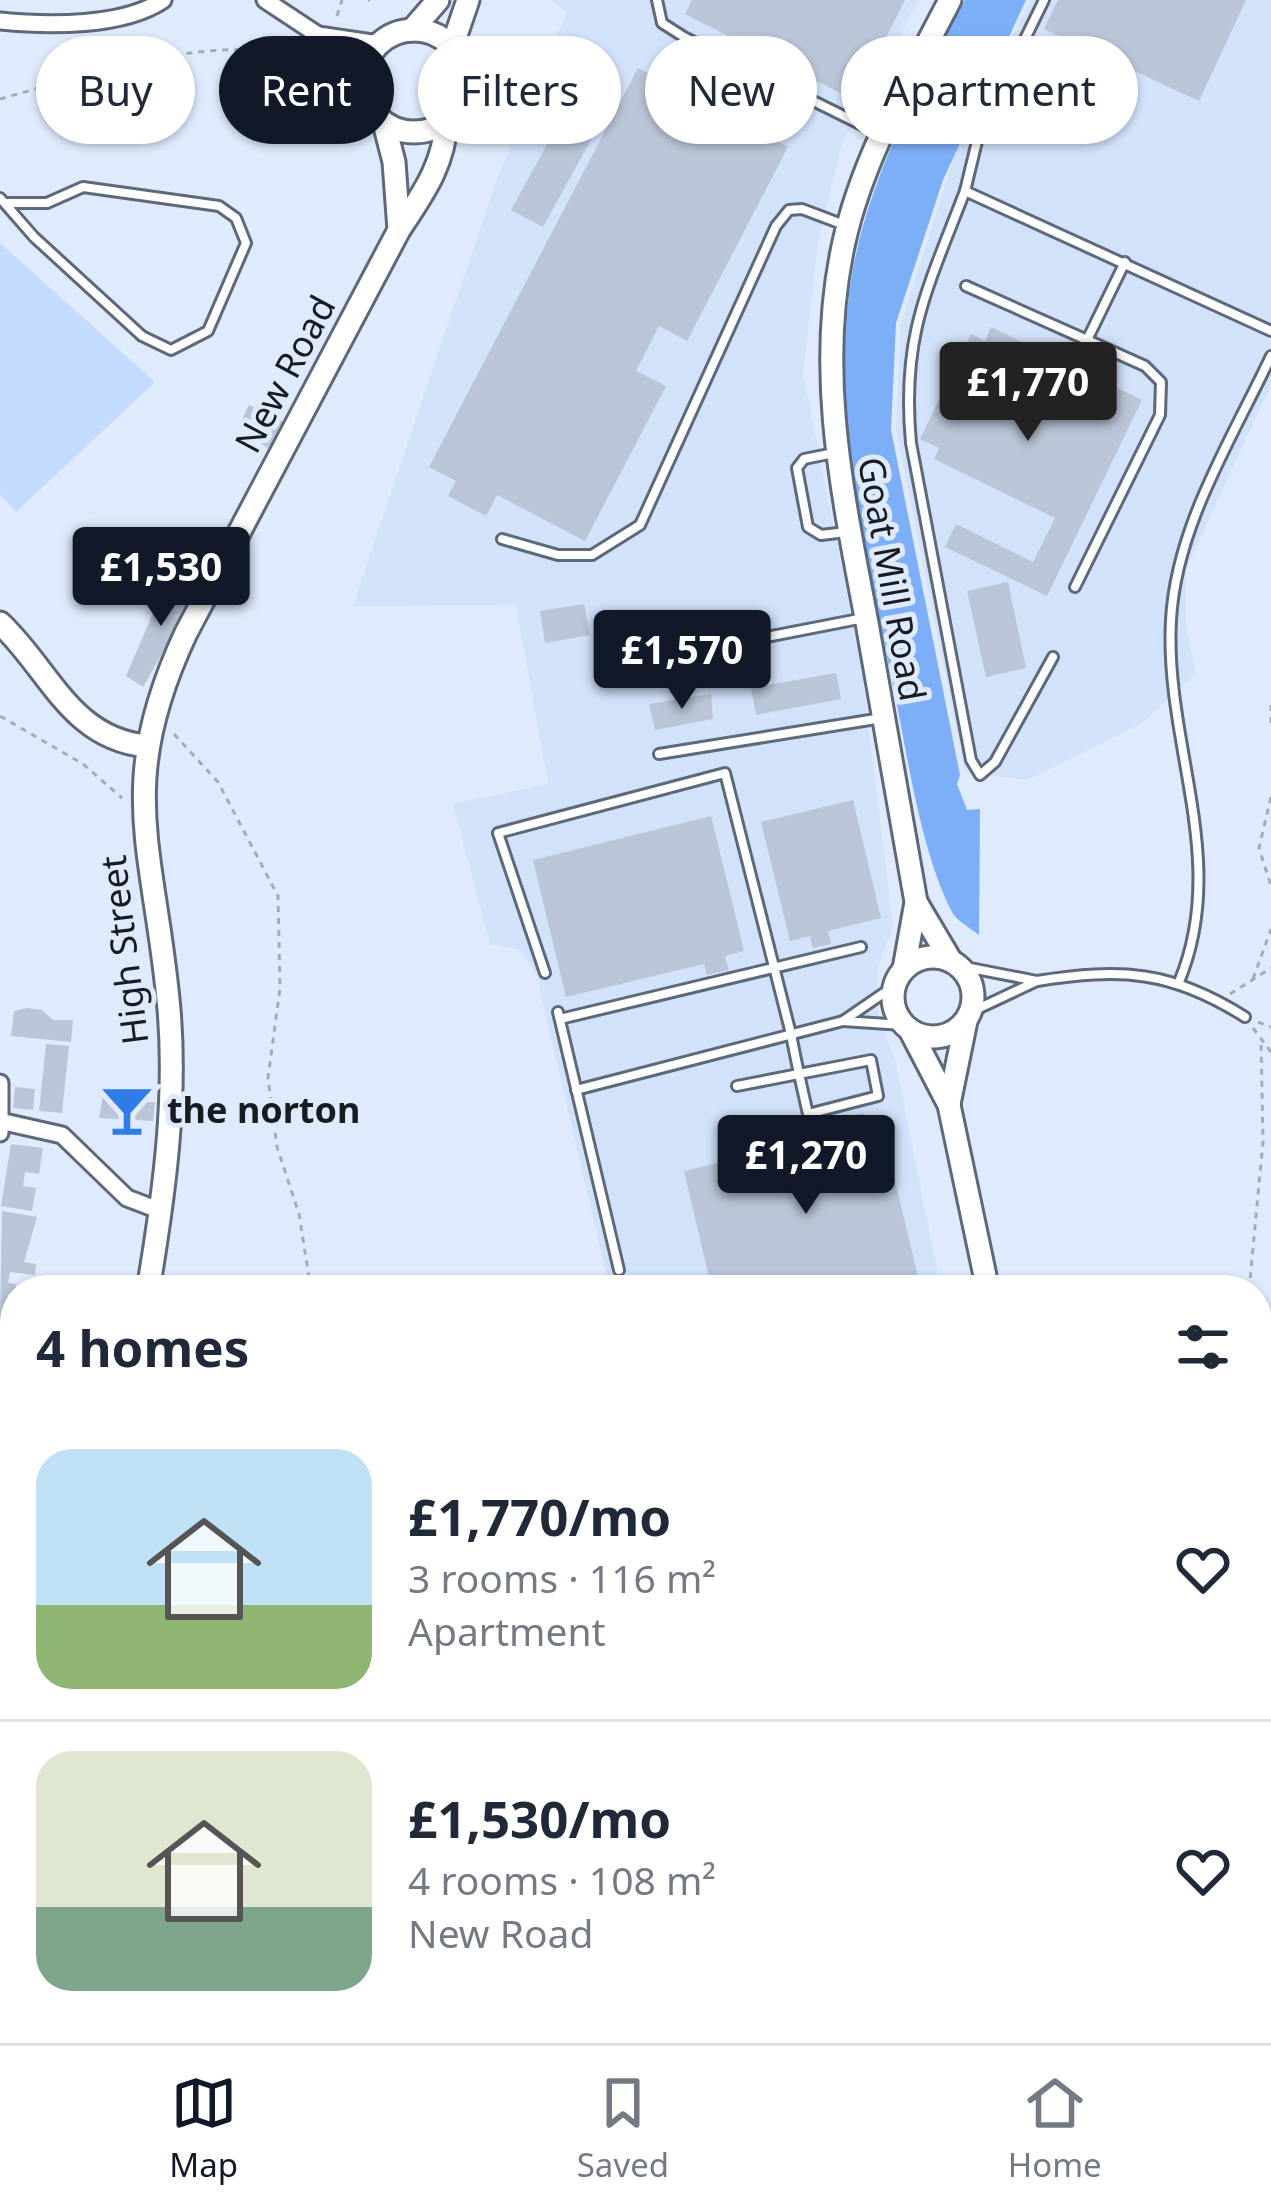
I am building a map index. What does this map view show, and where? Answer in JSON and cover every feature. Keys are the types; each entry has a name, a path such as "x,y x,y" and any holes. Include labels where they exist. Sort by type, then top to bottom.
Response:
{"street":[{"path":"0,21 109,17 148,10 164,0"},
{"path":"265,0 318,34 330,36"},
{"path":"394,38 412,30 438,0"},
{"path":"455,36 467,0"},
{"name":"Goat Mill Road","path":"932,36 950,0"},
{"path":"412,30 437,36"},
{"path":"389,144 399,230"},
{"name":"New Road","path":"148,736 160,688 186,634 399,230 428,188 446,144"},
{"name":"Goat Mill Road","path":"878,144 848,226 836,289 834,453 916,902 955,964"},
{"path":"0,623 29,650 64,705 86,726 148,736"},
{"name":"High Street","path":"148,736 142,816 171,1054 161,1210 150,1275"},
{"name":"Goat Mill Road","path":"899,977 916,902"},
{"path":"949,1105 974,992 955,964 932,957 899,977 893,1007 949,1105 985,1275"},
{"path":"907,1028 940,1037 968,1017"},
{"path":"0,1083 1,1124 62,1136 127,1198 161,1210"}],"lane":[{"path":"657,0 662,23 684,37 841,115"},
{"path":"1044,0 979,133 965,191 913,327 906,391 911,443 971,760 980,776 995,762 1052,656"},
{"path":"83,187 219,206 236,218 246,243 208,331 172,350 142,336 34,237 4,201 47,203 83,187"},
{"path":"965,191 1271,331"},
{"path":"502,539 558,555 592,555 640,525 776,226 789,209 802,209 848,226"},
{"path":"1088,340 1125,262"},
{"path":"966,286 1145,366 1161,382 1160,415 1075,587"},
{"path":"1179,982 1195,935 1202,868 1172,664 1174,591 1199,509 1271,356"},
{"path":"834,453 804,459 796,468 808,527 821,535 847,532"},
{"path":"674,655 866,618"},
{"path":"659,754 884,718"},
{"path":"544,974 498,832 725,773 775,968 791,1034 798,1072 808,1114 878,1096 871,1060 798,1072 737,1086"},
{"path":"619,1270 559,1016 861,947"},
{"path":"955,964 1037,981"},
{"path":"968,1017 1037,981 1096,971 1179,982 1245,1017"},
{"path":"843,1021 899,977"},
{"path":"575,1090 843,1021 907,1028"}],"path":[{"path":"337,16 342,0"},
{"path":"0,99 117,69 219,53"},
{"path":"1271,705 1271,729"},
{"path":"0,716 83,764 142,816"},
{"path":"148,736 179,735 218,782 278,896 280,988 268,1078 277,1147 299,1214 309,1275"},
{"path":"1271,797 1259,848 1271,886"},
{"path":"1252,980 1271,929"},
{"path":"1218,1001 1271,968"},
{"path":"1245,1017 1271,1052"},
{"path":"1250,1275 1263,1142 1261,1039"}],"shaded area":[{"path":"550,0 919,0 900,36 841,36 842,144 818,242 803,372 861,665 893,927 878,966 877,1010 895,1060 938,1275 606,1275 536,974 521,950 490,944 453,804 548,784 516,605 353,606 512,144 621,144 621,36 557,36 567,12"},
{"path":"965,0 1026,0 1009,36 946,36"},
{"path":"1031,0 1271,0 1271,385 1186,569 1186,625 1196,674 1141,724 1027,780 965,772 896,429 901,323 958,144 1138,144 1138,36 1013,36"},
{"path":"960,144 896,323 891,430 960,775 957,784 967,810 980,809 979,935 952,912 919,813 851,457 845,355 848,304 864,224 892,147"},
{"path":"0,243 155,382 16,512 0,494"}],"building":[{"path":"692,0 905,0 887,36 841,36 841,93 817,81 817,36 728,36 685,14"},
{"path":"1058,0 1246,0 1199,101 1138,73 1138,36 1059,36 1044,29"},
{"path":"638,68 645,72 645,144 788,147 687,341 659,326 636,371 666,386 585,541 497,495 486,516 448,496 456,481 429,467 598,144 621,144 621,100"},
{"path":"547,144 589,144 543,227 511,210"},
{"path":"991,327 1142,400 1047,596 945,547 956,524 1033,562 1055,518 934,459 939,448 920,439 971,334 985,341"},
{"path":"249,405 283,421 271,449 247,437 240,423"},
{"path":"169,576 197,592 143,687 126,676"},
{"path":"1008,582 1026,668 986,677 967,591"},
{"path":"584,604 590,635 545,643 540,611"},
{"path":"836,673 841,699 756,715 751,688"},
{"path":"711,694 713,719 655,730 649,704"},
{"path":"853,800 881,918 828,931 831,944 813,948 810,936 790,941 761,822"},
{"path":"711,816 744,951 725,956 729,970 707,975 704,964 566,997 533,860"},
{"path":"42,1010 53,1020 73,1020 71,1042 11,1036 14,1011"},
{"path":"46,1044 69,1046 62,1113 39,1111"},
{"name":"the norton","path":"118,1085 143,1087 142,1102 155,1102 153,1121 99,1118 104,1090 117,1091"},
{"path":"15,1087 35,1089 33,1110 13,1108"},
{"path":"864,1113 866,1126 881,1122 918,1275 708,1275 684,1171 842,1133 838,1119"},
{"path":"11,1144 43,1148 39,1174 25,1172 23,1186 36,1188 32,1211 1,1206"},
{"path":"2,1211 37,1217 24,1262 36,1264 35,1275 1,1275"}],"place":[{"name":"the norton","path":"127,1110"}]}
